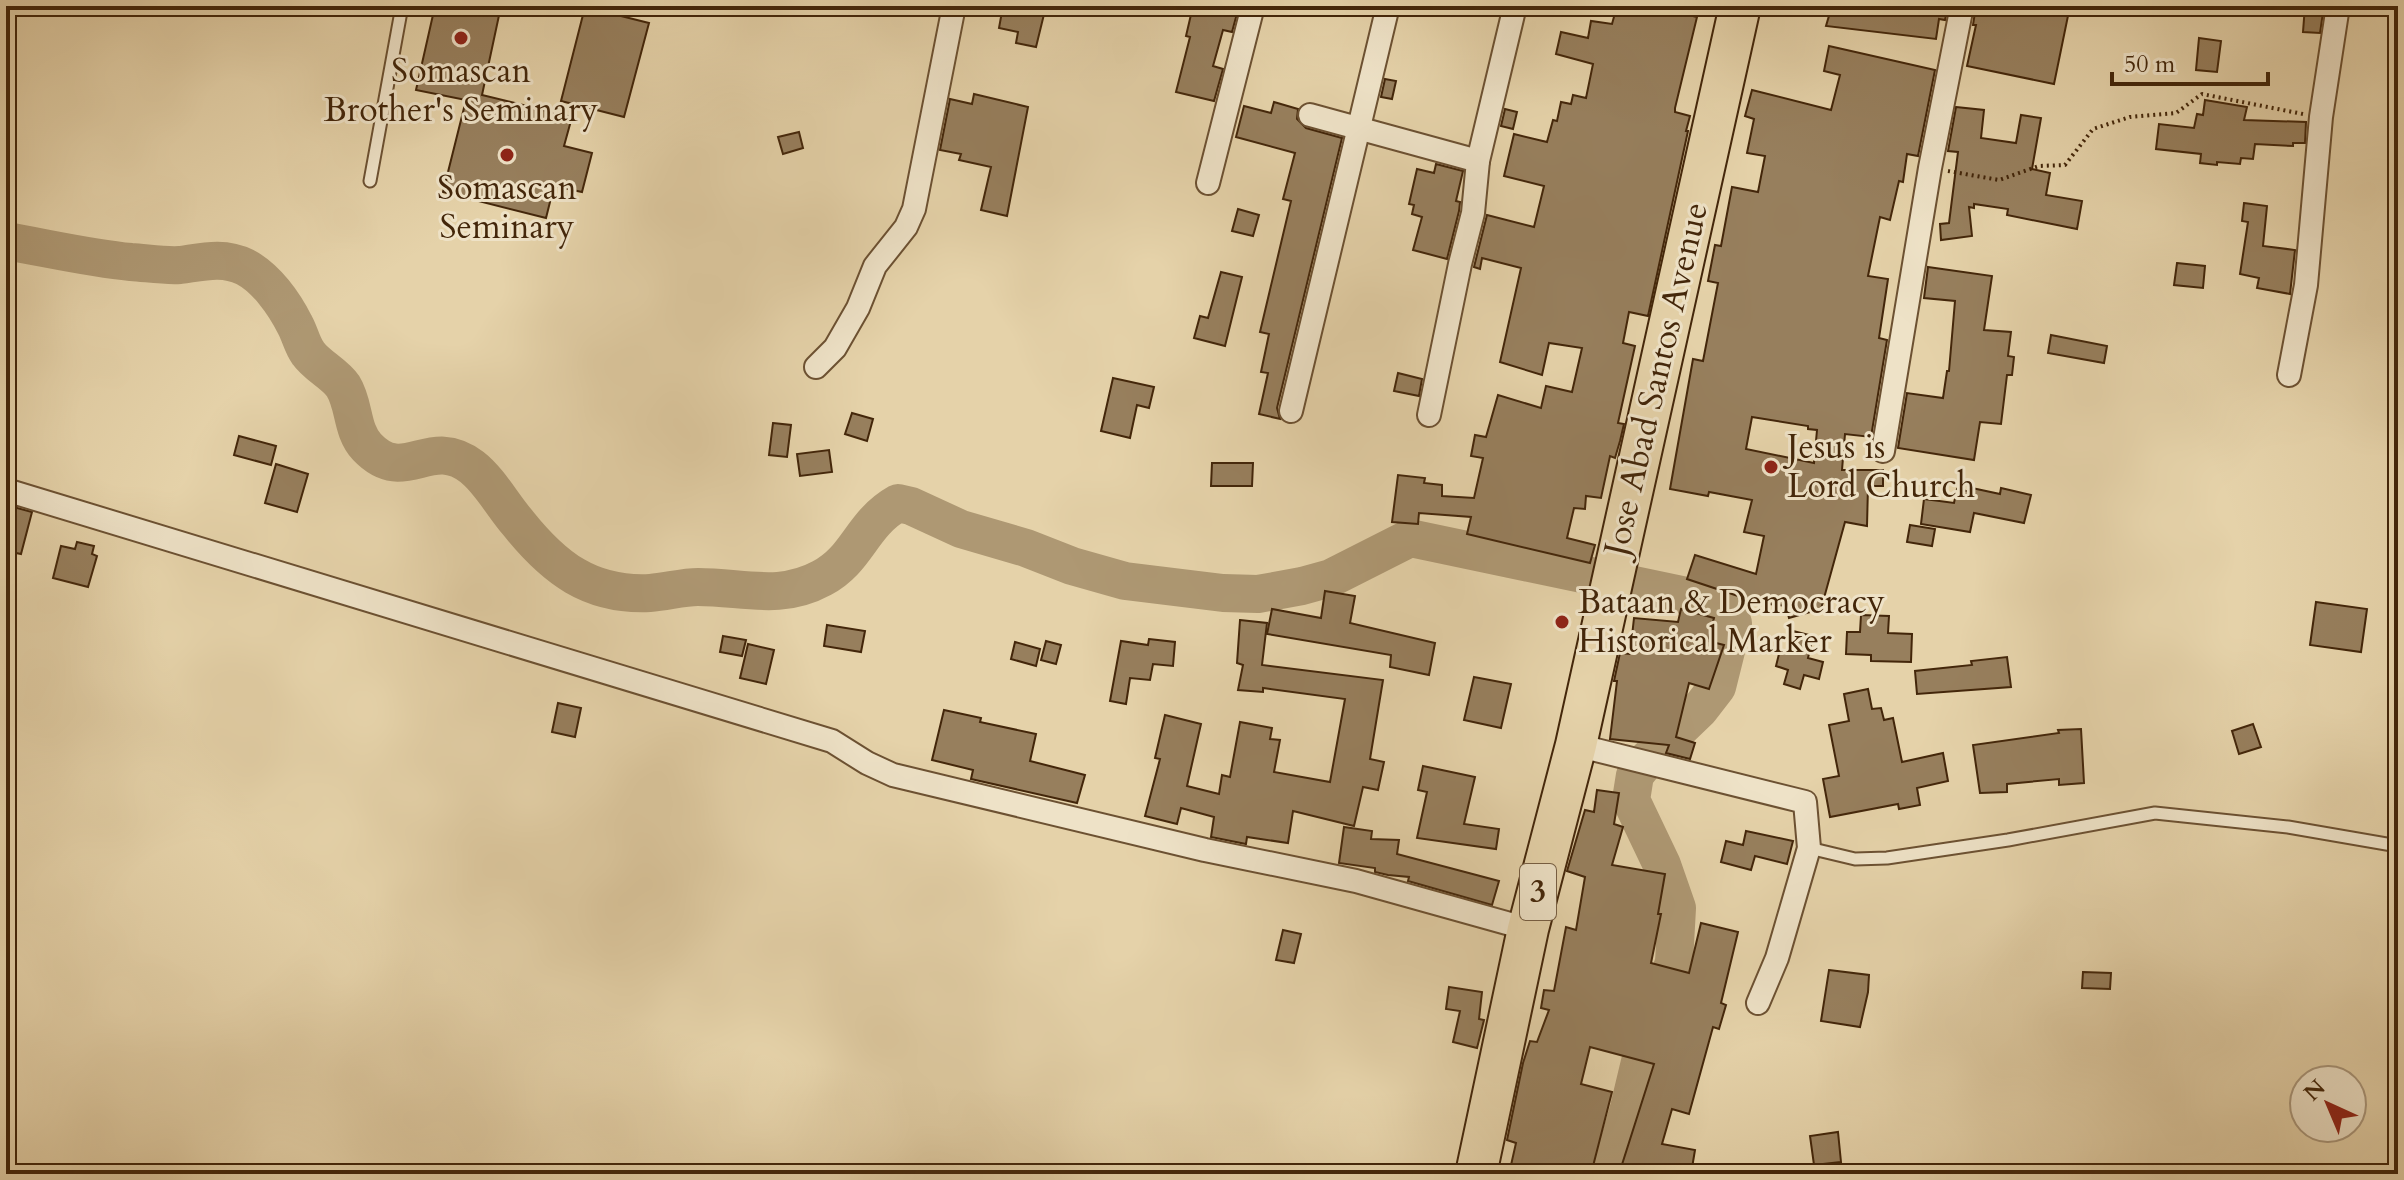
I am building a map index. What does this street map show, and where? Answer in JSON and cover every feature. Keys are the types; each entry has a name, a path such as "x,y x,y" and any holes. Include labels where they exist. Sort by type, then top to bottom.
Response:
{"highway":[{"name":"Jose Abad Santos Avenue","path":"1476,1174 1528,929 1576,745 1740,6"}],"street":[{"path":"816,367 835,348 858,308 875,266 906,227 914,209 954,6"},
{"path":"1208,183 1253,6"},
{"path":"1291,411 1388,6"},
{"path":"1429,415 1473,213 1478,161 1515,6"},
{"path":"1883,451 1930,168 1962,6"},
{"path":"2289,375 2306,285 2321,117 2338,6"},
{"path":"1310,115 1478,161"},
{"path":"6,490 832,741 893,775 1205,850 1356,881 1528,929"},
{"path":"1576,745 1805,802 1809,848 1777,958 1758,1003"}],"lane":[{"path":"370,181 402,6"},
{"path":"1809,848 1855,859 1887,858 2155,813 2288,827 2398,846"}],"path":[{"path":"1930,168 1999,180 2039,166 2065,165 2093,129 2130,117 2176,113 2202,94 2321,117"}],"building":[{"name":"Somascan Seminary","path":"435,6 501,6 482,95 572,117 564,146 592,153 582,192 554,186 546,218 443,192 466,100 416,90"},
{"path":"1003,6 1046,6 1036,47 1016,43 1018,32 999,28"},
{"path":"1193,6 1239,6 1232,32 1223,30 1213,66 1223,69 1214,101 1176,92 1190,37 1186,36"},
{"path":"1617,6 1652,6 1697,17 1675,108 1675,112 1690,116 1688,131 1648,316 1629,312 1623,343 1635,346 1618,423 1624,424 1620,441 1615,458 1610,456 1601,498 1586,496 1585,509 1574,508 1567,538 1595,545 1590,563 1467,534 1471,517 1419,513 1418,524 1392,522 1398,475 1425,478 1424,483 1442,485 1442,496 1474,498 1483,458 1471,456 1475,435 1486,437 1498,395 1541,408 1546,386 1572,392 1582,348 1549,343 1542,375 1500,362 1521,268 1482,258 1480,269 1474,267 1487,215 1534,227 1544,186 1504,176 1514,134 1547,142 1553,120 1557,121 1561,102 1571,104 1573,95 1586,98 1593,64 1556,54 1561,32 1588,38 1591,21 1612,24"},
{"path":"1858,6 1948,6 1945,20 1939,19 1936,39 1826,26 1831,9 1855,15"},
{"path":"1976,6 2070,6 2054,84 1967,66 1976,25 1973,25"},
{"path":"2305,6 2324,6 2320,33 2303,32"},
{"path":"585,7 649,23 624,117 561,101"},
{"path":"2199,38 2221,41 2217,72 2196,70"},
{"path":"1829,46 1935,70 1918,156 1907,154 1903,182 1899,181 1890,220 1880,217 1868,276 1888,279 1879,338 1887,340 1871,437 1845,434 1842,470 1883,470 1883,486 1868,486 1867,526 1845,522 1821,609 1789,618 1786,606 1759,603 1687,579 1695,555 1756,574 1764,536 1744,532 1752,500 1670,489 1693,359 1703,361 1718,283 1708,281 1715,245 1721,246 1732,187 1758,192 1765,156 1747,153 1754,119 1745,116 1752,90 1831,110 1840,75 1824,71","holes":["1752,417 1808,426 1808,429 1817,430 1814,463 1746,449"]},
{"path":"1385,79 1396,81 1392,99 1381,97"},
{"path":"974,94 1028,107 1007,216 981,210 991,167 959,160 961,154 940,150 950,99 972,104"},
{"path":"2205,100 2247,107 2244,120 2306,122 2305,143 2293,143 2293,146 2255,144 2253,159 2241,158 2240,164 2217,162 2217,165 2200,163 2201,154 2156,149 2159,124 2194,128 2197,114 2203,115"},
{"path":"1274,102 1298,109 1297,119 1306,128 1342,138 1277,408 1280,419 1259,414 1268,373 1261,372 1269,334 1260,332 1291,201 1283,199 1295,153 1236,137 1244,106 1271,113"},
{"path":"1956,107 1984,110 1981,138 2016,143 2021,115 2041,118 2032,169 2050,173 2046,195 2082,201 2077,229 2007,215 2008,209 1974,204 1974,208 1969,207 1972,236 1941,240 1940,224 1949,223 1958,152 1948,151"},
{"path":"1505,109 1517,112 1513,129 1501,126"},
{"path":"799,132 803,148 783,154 778,137"},
{"path":"1436,164 1463,171 1456,201 1460,202 1459,211 1447,259 1413,250 1422,217 1412,214 1414,205 1409,204 1417,169 1434,173"},
{"path":"2244,203 2267,206 2263,246 2295,250 2290,294 2257,288 2259,278 2240,274 2248,222 2242,221"},
{"path":"1238,209 1259,215 1253,236 1232,231"},
{"path":"2177,263 2205,266 2203,288 2174,285"},
{"path":"1928,267 1992,276 1984,330 2011,332 2008,356 2014,357 2012,375 2007,375 2001,424 1980,422 1974,460 1898,448 1907,393 1943,398 1949,371 1955,301 1924,298"},
{"path":"1221,272 1242,277 1225,346 1194,338 1200,316 1208,318"},
{"path":"2051,335 2107,346 2104,363 2048,353"},
{"path":"1398,373 1422,379 1419,396 1394,391"},
{"path":"1113,378 1154,387 1149,408 1137,405 1130,438 1101,431"},
{"path":"852,413 873,419 867,441 845,434"},
{"path":"773,423 791,425 787,457 769,455"},
{"path":"239,436 276,446 271,465 234,455"},
{"path":"829,450 832,472 800,476 797,454"},
{"path":"1212,463 1253,463 1252,486 1211,486"},
{"path":"276,464 308,474 297,512 265,503"},
{"path":"1972,488 2000,494 2001,488 2031,495 2024,523 1974,513 1970,532 1921,524 1924,499 1954,503 1957,489 1971,492"},
{"path":"6,505 32,512 21,554 6,551 11,527 6,525"},
{"path":"1910,525 1935,529 1932,546 1907,542"},
{"path":"77,542 94,546 92,554 97,556 88,587 53,578 61,546 75,549"},
{"path":"1325,591 1355,596 1350,623 1435,643 1429,675 1390,667 1391,655 1267,634 1272,609 1321,618"},
{"path":"2316,602 2367,609 2361,652 2310,645"},
{"path":"1681,609 1714,618 1708,641 1724,645 1709,689 1689,683 1676,737 1695,743 1690,759 1666,753 1669,745 1610,739 1617,681 1614,681 1620,653 1630,654 1634,618 1678,622"},
{"path":"1861,615 1889,616 1888,633 1912,634 1911,662 1871,661 1871,655 1846,654 1847,632 1860,632"},
{"path":"1240,620 1267,623 1262,665 1383,680 1370,759 1384,762 1378,790 1363,787 1354,826 1293,811 1288,843 1247,837 1246,844 1211,837 1214,817 1181,808 1177,824 1145,816 1160,759 1155,758 1165,715 1201,724 1187,786 1219,794 1222,775 1230,777 1240,722 1272,728 1270,739 1280,740 1274,772 1330,782 1345,699 1263,688 1263,692 1238,690 1243,665 1237,663"},
{"path":"827,625 865,631 861,652 824,646"},
{"path":"1793,631 1813,636 1808,658 1823,662 1819,679 1804,675 1800,689 1784,684 1788,670 1776,666 1780,650 1788,652"},
{"path":"723,636 746,640 742,656 720,652"},
{"path":"1149,639 1175,642 1173,666 1153,664 1150,680 1130,678 1126,704 1110,701 1121,641 1148,645"},
{"path":"1046,641 1061,645 1056,664 1041,660"},
{"path":"1015,642 1040,649 1036,666 1011,659"},
{"path":"748,644 774,650 766,684 740,678"},
{"path":"2007,657 2011,687 1917,694 1915,671 1972,665 1971,661"},
{"path":"1474,677 1511,684 1501,728 1464,720"},
{"path":"1868,689 1872,709 1881,708 1884,720 1893,718 1902,762 1943,753 1948,781 1917,788 1920,805 1899,809 1898,804 1830,817 1823,779 1839,776 1829,725 1849,721 1844,694"},
{"path":"558,703 581,708 575,737 552,732"},
{"path":"944,710 981,718 980,722 1036,734 1030,761 1085,775 1077,803 971,779 973,770 932,760"},
{"path":"2253,724 2261,747 2239,754 2232,731"},
{"path":"2081,729 2084,783 2059,785 2059,779 2007,784 2007,792 1980,793 1973,745"},
{"path":"1423,766 1475,777 1464,824 1499,829 1496,849 1417,838 1427,792 1418,790"},
{"path":"1597,790 1619,793 1614,824 1623,827 1612,865 1665,874 1651,963 1689,973 1701,923 1738,932 1721,1003 1726,1005 1719,1029 1713,1027 1689,1114 1672,1109 1662,1144 1695,1150 1691,1174 1619,1174 1654,1064 1590,1047 1581,1084 1612,1092 1591,1174 1509,1174 1516,1143 1507,1140 1523,1063 1530,1041 1537,1042 1549,1010 1541,1008 1544,990 1554,991 1566,927 1576,930 1585,877 1567,871 1585,810 1594,812"},
{"path":"1344,827 1372,831 1371,839 1399,840 1397,854 1499,881 1492,905 1408,881 1409,877 1339,863"},
{"path":"1746,831 1793,841 1787,864 1755,856 1751,870 1721,862 1726,841 1743,845"},
{"path":"1283,930 1301,934 1294,963 1276,960"},
{"path":"1829,970 1869,975 1860,1027 1821,1021"},
{"path":"2083,972 2111,973 2110,989 2082,988"},
{"path":"1449,987 1482,992 1479,1019 1484,1020 1477,1048 1453,1042 1460,1011 1446,1009"},
{"path":"1838,1132 1841,1162 1814,1165 1810,1136"}],"waterway":[{"path":"6,241 131,262 174,265 221,261 245,267 274,292 291,317 308,353 343,386 358,433 367,447 381,458 393,462 443,456 457,458 485,479 545,553 575,576 609,590 650,593 698,587 776,591 806,585 834,570 876,521 898,503 961,529 1125,581 1223,593 1258,594 1331,578 1410,538 1725,604 1733,623 1717,687 1700,709 1648,759"},
{"path":"1610,1174 1640,1062 1674,962 1677,908 1662,865 1631,800 1635,775 1643,765"}],"place":[{"name":"Somascan Brother's Seminary","path":"461,38"},
{"name":"Somascan Seminary","path":"507,155"},
{"name":"Jesus is Lord Church","path":"1771,467"},
{"name":"Bataan & Democracy Historical Marker","path":"1562,622"}]}
